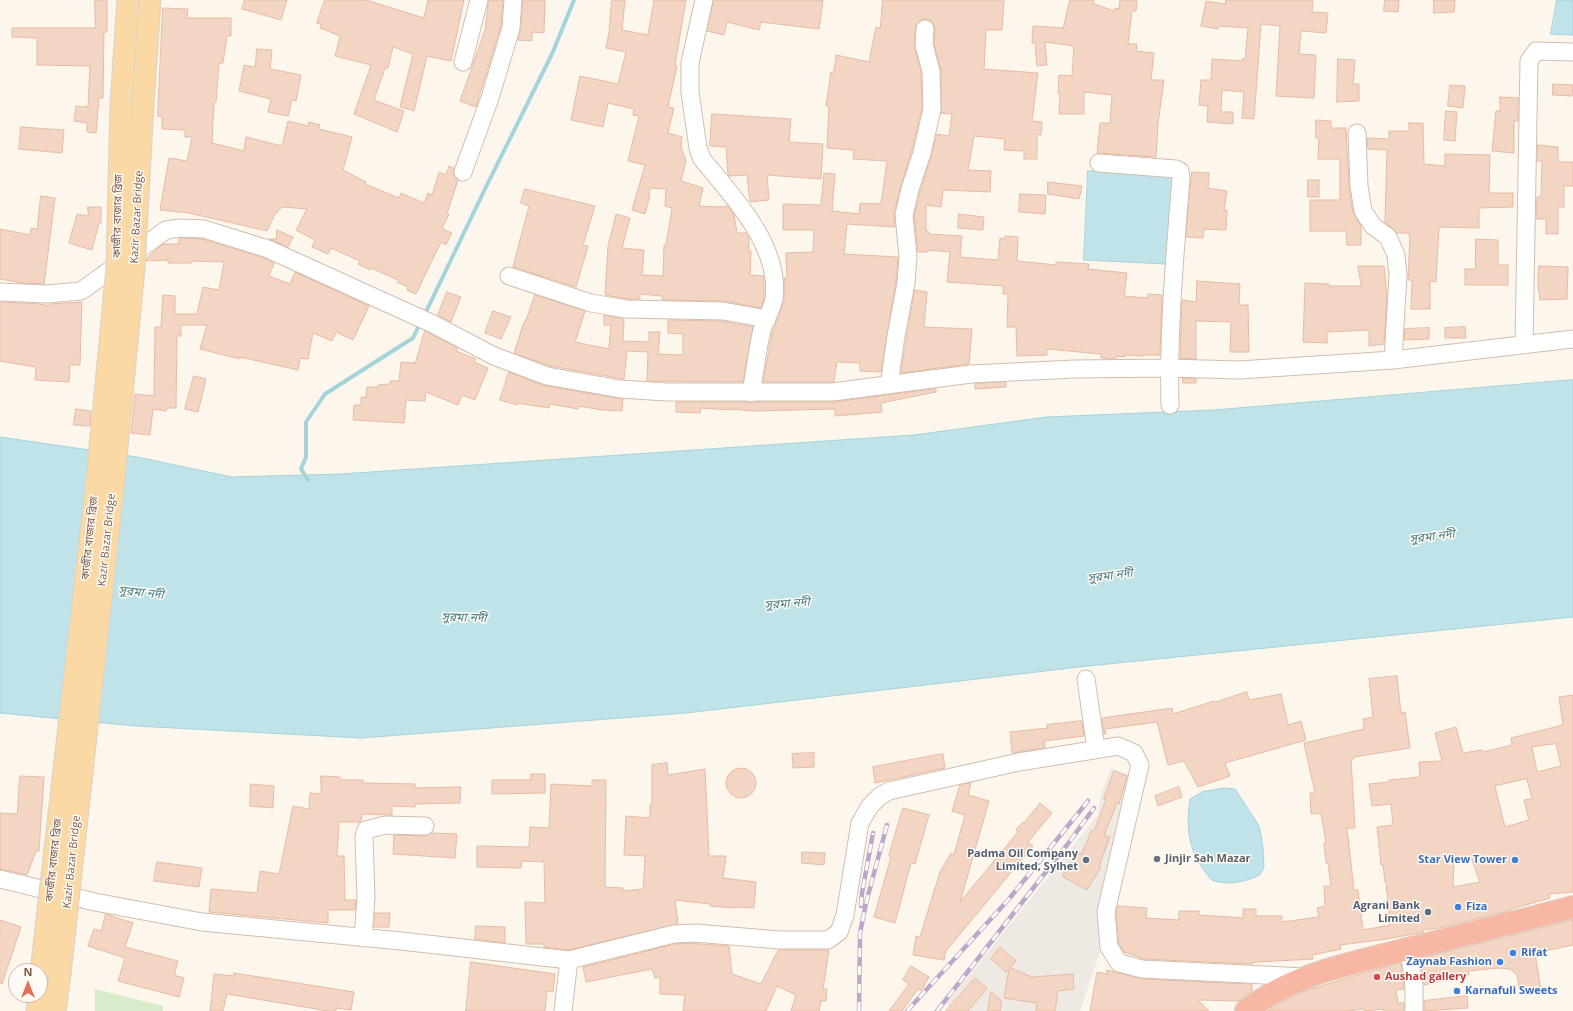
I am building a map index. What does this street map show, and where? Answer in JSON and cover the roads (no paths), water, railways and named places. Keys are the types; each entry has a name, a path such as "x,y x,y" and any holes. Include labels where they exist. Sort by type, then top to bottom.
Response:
{"highway":[{"path":"1246,1011 1262,998 1308,977 1352,962 1573,907"}],"main road":[{"name":"কাজীর বাজার ব্রিজ","path":"48,967 117,268 121,104 128,0"},
{"name":"Kazir Bazar Bridge","path":"48,970 112,496 134,268 150,0"},
{"path":"48,981 55,1011"}],"street":[{"path":"463,62 479,0"},
{"path":"463,172 490,98 511,28 513,0"},
{"path":"704,0 690,63 690,92 698,148 702,159 749,219 769,255 774,276 774,298 771,310 762,329 751,392"},
{"path":"889,385 906,283 908,257 904,215 910,189 922,153 932,109 931,71 924,45 925,29"},
{"path":"1524,345 1529,61 1536,51 1573,52"},
{"path":"1357,133 1359,186 1363,211 1373,226 1388,237 1396,255 1398,275 1393,360"},
{"path":"1099,163 1176,169 1180,171 1181,178 1174,264 1169,368 1170,405"},
{"path":"0,292 47,294 82,291 166,230 180,228 204,229 268,249 433,324 494,356 547,376 620,389 666,392 833,392 972,374 1075,369 1169,368 1239,370 1393,360 1573,339"},
{"path":"509,276 591,303 626,309 723,312 767,319"},
{"path":"1086,679 1096,749"},
{"path":"0,879 95,902 202,922 569,960 674,934 695,933 780,940 828,940 839,932 845,915 860,823 870,806 880,796 889,791 1019,762 1118,746 1134,753 1140,764 1106,912 1109,947 1119,963 1142,969 1308,977"},
{"path":"363,938 366,898 364,837 366,830 385,825 424,826"},
{"path":"1409,949 1414,986 1414,1011"},
{"path":"563,1011 569,960"}],"water":[{"path":"1557,0 1573,0 1573,35 1551,34"},
{"path":"1088,171 1179,174 1166,264 1084,260"},
{"name":"সুরমা নদী","path":"1573,380 1573,617 1088,666 686,713 361,738 136,726 0,713 0,437 137,457 232,477 341,474 914,435 1047,417 1214,410"},
{"path":"1224,788 1235,789 1258,824 1263,847 1264,867 1260,875 1248,880 1230,883 1212,880 1208,875 1194,854 1188,827 1190,799 1202,792"}],"waterway":[{"path":"424,316 552,54 574,0"},
{"path":"308,480 301,469 306,457 306,422 325,394 413,338 420,323"}],"railway":[{"path":"907,1011 1009,899 1088,801"},
{"path":"937,1011 1067,845 1094,808"},
{"path":"859,1011 860,933 866,903 887,825"},
{"path":"861,906 873,833"}],"place":[{"name":"Jinjir Sah Mazar","path":"1157,859"},
{"name":"Padma Oil Company Limited, Sylhet","path":"1086,860"},
{"name":"Star View Tower","path":"1515,860"},
{"name":"Fiza","path":"1458,907"},
{"name":"Agrani Bank Limited","path":"1428,912"},
{"name":"Rifat","path":"1513,953"},
{"name":"Zaynab Fashion","path":"1500,962"},
{"name":"Aushad gallery","path":"1377,977"},
{"name":"Karnafuli Sweets","path":"1457,991"}]}
